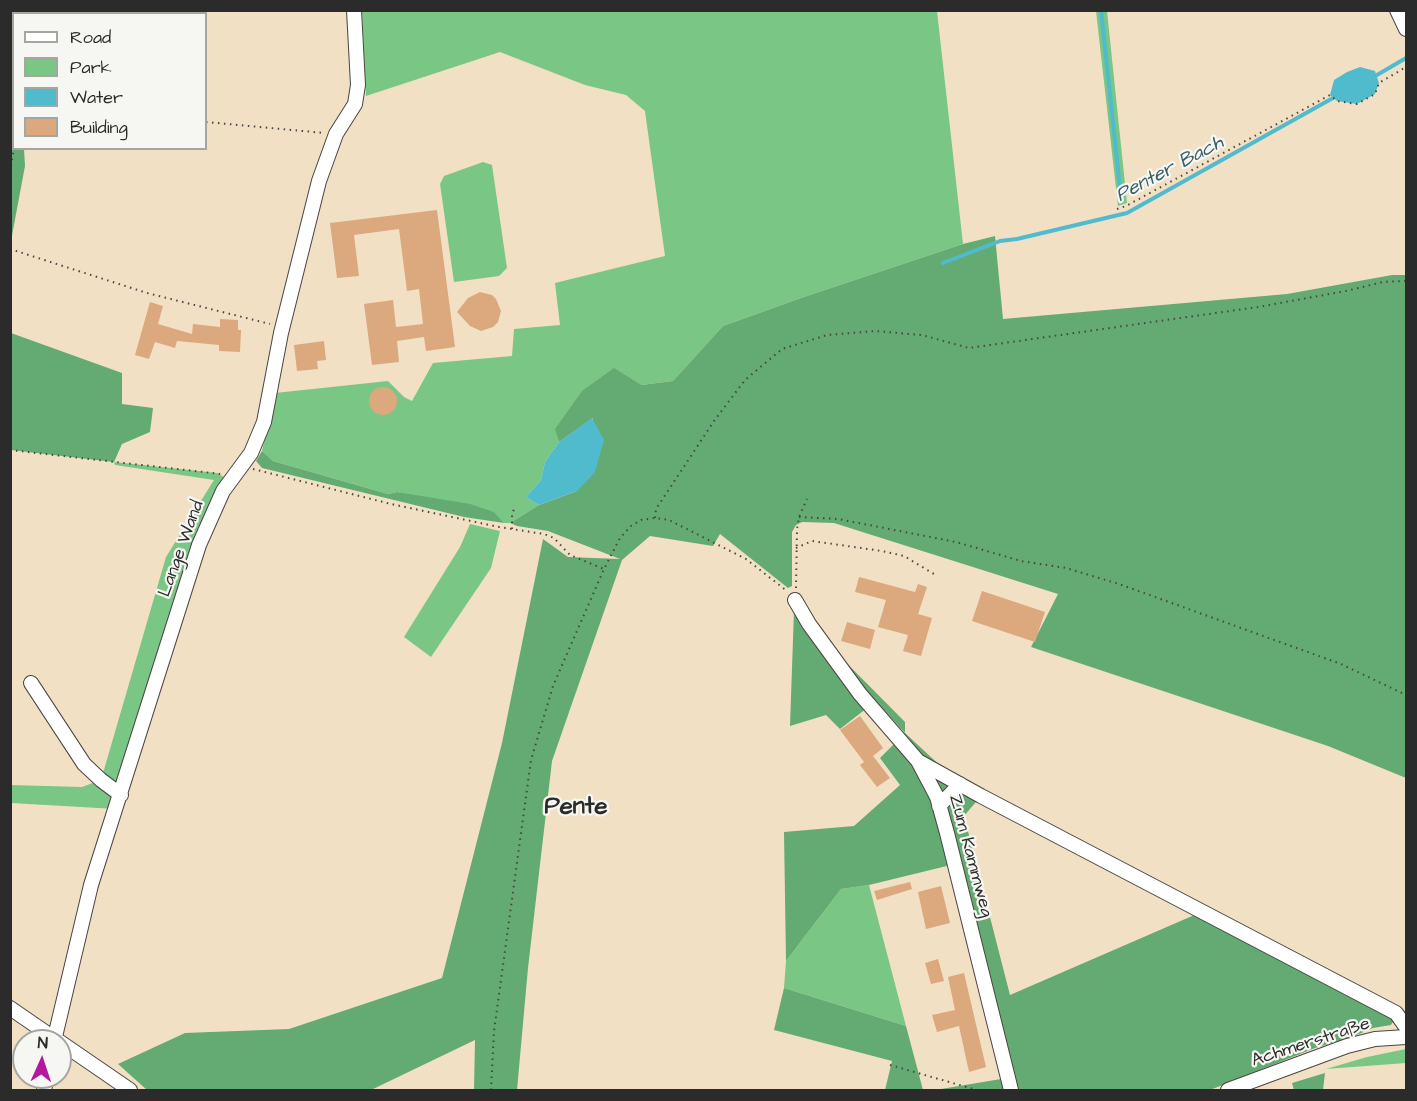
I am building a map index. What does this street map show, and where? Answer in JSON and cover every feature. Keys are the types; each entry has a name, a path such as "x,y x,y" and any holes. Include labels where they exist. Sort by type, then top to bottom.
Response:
{"street":[{"name":"Lange Wand","path":"60,1029 91,885 199,545 223,491 251,453 264,422 283,327 319,181 336,134 355,104 358,85 354,10"},
{"path":"1397,10 1407,29"},
{"name":"Zum Kammweg","path":"795,600 809,624 860,694 918,761 939,806 1011,1090"},
{"path":"31,683 84,764 121,795"},
{"path":"918,761 1396,1013 1407,1027"},
{"path":"939,806 960,784"},
{"path":"10,1008 40,1029"},
{"name":"Achmerstraße","path":"1228,1090 1347,1046 1375,1039 1407,1037"},
{"path":"72,1051 130,1090"}],"path":[{"path":"1117,208 1126,206 1330,95 1337,101 1357,104 1375,94 1379,83 1407,67"},
{"path":"207,122 336,134"},
{"path":"10,172 14,150"},
{"path":"10,249 147,293 283,327"},
{"path":"655,518 656,509 714,421 745,380 782,349 793,345 827,335 875,331 922,335 969,348 1258,307 1383,282 1407,281"},
{"path":"10,450 217,472 232,479"},
{"path":"244,463 253,469 391,504 544,534 554,538 570,555 604,569"},
{"path":"795,600 799,517 807,499"},
{"path":"512,529 512,515 515,506"},
{"path":"799,517 838,519 956,542 1021,561 1077,571 1341,664 1407,695"},
{"path":"491,1090 494,1031 531,760 553,686 620,538 631,526 641,520 655,518 669,520 746,559 795,600"},
{"path":"796,548 812,541 882,551 904,556 934,574"},
{"path":"890,1065 977,1090"}],"green space":[{"path":"362,11 937,11 963,244 723,326 673,381 641,385 556,428 559,442 545,462 541,480 526,497 539,505 510,523 504,523 493,512 397,492 388,494 273,461 262,451 275,393 388,381 404,397 412,401 433,363 512,356 514,329 560,325 555,283 665,256 645,111 626,95 585,85 500,52 366,96"},
{"path":"1096,11 1107,11 1127,203 1118,206"},
{"path":"11,96 12,150 24,150 25,166 11,241"},
{"path":"483,162 492,165 507,268 499,276 454,282 440,184 444,176"},
{"path":"995,236 1003,319 1287,294 1392,275 1406,275 1406,778 1328,746 1031,647 1058,594 834,523 802,522 796,525 792,532 792,586 788,588 720,534 713,546 650,536 622,560 552,761 528,968 517,1090 474,1090 475,1040 371,1090 147,1090 118,1064 185,1033 289,1029 442,978 502,743 543,539 568,557 620,559 548,531 510,523 539,505 577,491 593,418 559,442 555,429 582,391 614,368 641,385 673,381 723,326 963,244"},
{"path":"11,333 122,373 122,404 153,408 150,432 122,444 114,462 11,450"},
{"path":"262,451 273,461 388,494 397,492 470,504 494,512 504,523 464,517 262,468 256,461"},
{"path":"114,462 217,473 224,477 196,536 116,809 11,803 10,785 82,787 101,780 166,557 214,480 115,465"},
{"path":"470,524 500,531 491,568 431,657 404,637 460,547"},
{"path":"794,610 905,722 905,733 876,701 840,729 826,715 790,726"},
{"path":"905,733 960,784 981,796 964,816 1010,995 1199,913 1396,1017 1391,1025 1373,1028 1315,1048 1210,1090 935,1090 1007,1078 955,864 869,885 841,889 786,961 784,832 854,826 900,785 880,758"},
{"path":"869,885 906,1026 784,988 786,961 841,889"},
{"path":"784,988 906,1026 923,1090 885,1090 892,1061 774,1030"},
{"path":"1406,1049 1406,1063 1326,1069 1367,1057"},
{"path":"1325,1073 1323,1090 1294,1090 1292,1083"}],"water":[{"path":"1360,67 1375,71 1379,83 1375,94 1357,104 1337,101 1330,95 1334,80"},
{"path":"592,418 604,440 595,472 577,491 539,505 526,497 541,480 545,462 559,442"}],"building":[{"path":"437,210 455,347 426,351 424,337 397,341 399,362 372,365 364,304 393,300 396,327 423,324 419,289 407,291 399,229 354,235 359,276 337,278 330,223"},
{"path":"480,292 492,295 501,311 498,322 493,327 481,331 470,326 457,312 468,298"},
{"path":"150,302 163,306 158,324 192,334 193,324 220,327 220,319 238,320 238,330 241,330 240,352 219,351 219,345 177,341 175,348 155,342 149,359 135,355"},
{"path":"324,341 326,360 317,361 318,369 297,371 294,345"},
{"path":"383,387 393,391 397,401 393,411 383,415 373,411 369,401 373,391"},
{"path":"859,577 915,592 918,584 927,587 918,614 932,618 921,656 903,651 908,635 878,627 886,600 855,592"},
{"path":"982,591 1045,612 1035,642 972,621"},
{"path":"847,622 875,630 870,649 841,641"},
{"path":"860,716 883,748 873,756 890,778 877,787 860,765 864,762 840,730"},
{"path":"910,882 912,889 877,900 874,891"},
{"path":"941,886 950,923 926,929 918,892"},
{"path":"938,959 944,981 931,984 925,963"},
{"path":"964,973 986,1067 969,1072 959,1026 937,1032 932,1015 955,1010 948,977"}],"waterway":[{"path":"1101,10 1121,198"},
{"name":"Penter Bach","path":"1377,75 1406,58"},
{"name":"Penter Bach","path":"943,263 1000,241 1127,213 1333,98"}],"district":[{"name":"Pente","path":"576,808"}]}
